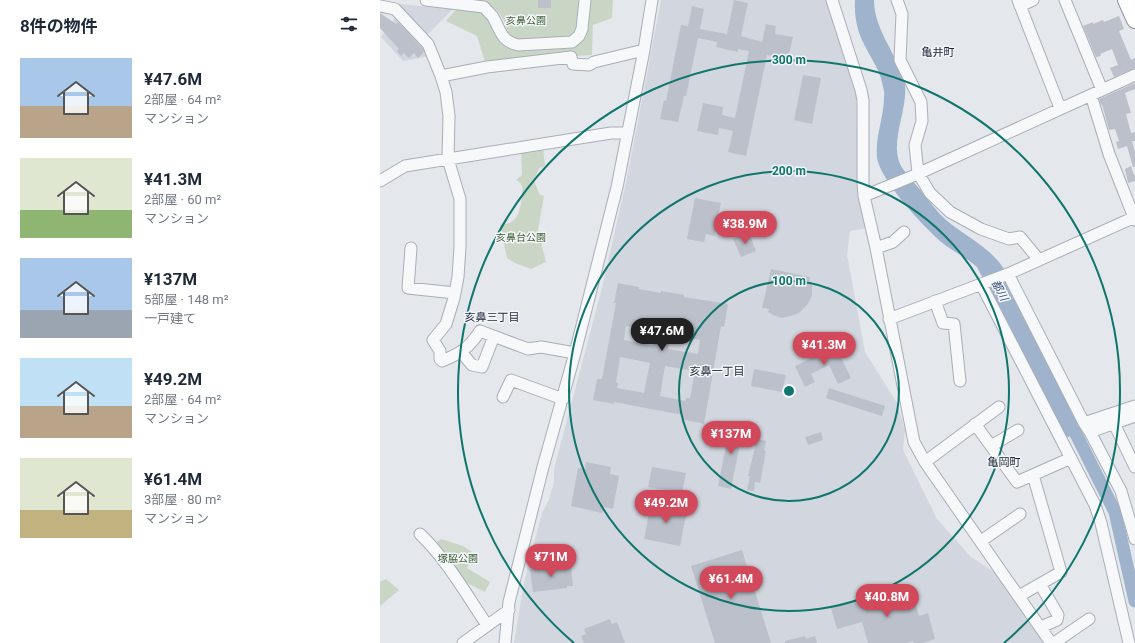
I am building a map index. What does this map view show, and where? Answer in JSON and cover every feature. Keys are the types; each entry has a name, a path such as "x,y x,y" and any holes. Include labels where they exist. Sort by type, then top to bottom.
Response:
{"highway":[{"path":"1126,0 1135,20"}],"street":[{"path":"426,0 484,7 492,16 503,38 511,44 518,45 572,42 579,36 582,29 585,0"},
{"path":"506,643 509,602 617,187 644,50 652,0"},
{"path":"832,0 863,100 862,183 916,448 1052,643 1089,619"},
{"path":"897,0 902,14 900,60 921,102 922,121 916,145 915,174 930,193 950,212 981,229 1009,238 1020,237 1039,260"},
{"path":"1033,0 1019,3 1060,108"},
{"path":"1065,0 1102,90"},
{"path":"380,6 395,9 428,44 446,92 449,116 448,158 460,199 460,247 455,293 446,324 433,340 440,351 440,359 442,361 461,352 472,344 480,331 528,349 541,347 575,353"},
{"path":"441,76 487,67 571,57 573,64 590,65 594,62 644,50"},
{"path":"864,196 1135,75"},
{"path":"889,319 1008,274 1135,218 1109,154 1091,94"},
{"path":"380,181 405,166 611,133 628,133"},
{"path":"876,248 893,242 904,232"},
{"path":"411,248 408,288 455,293"},
{"path":"1008,274 1087,427 1130,498 1135,539"},
{"path":"981,284 1095,505 1101,523 1129,643"},
{"path":"935,301 943,324 954,324 960,382"},
{"path":"461,352 472,365 482,367 494,336"},
{"path":"503,397 510,380 563,398"},
{"path":"1112,419 1135,406"},
{"path":"925,462 999,407"},
{"path":"1087,427 1112,419 1135,416"},
{"path":"1112,419 1135,467"},
{"path":"975,424 1017,482 1071,458"},
{"path":"991,446 1018,430"},
{"path":"1019,596 1061,572 1034,475"},
{"path":"981,541 1020,514"},
{"path":"420,534 431,544 449,568 460,587 487,625"},
{"path":"1040,584 1058,615 1057,620 1041,627"},
{"path":"463,643 509,610"}],"shaded area":[{"path":"661,0 826,0 856,96 858,186 867,228 850,231 847,255 865,352 897,403 905,430 903,450 937,519 971,557 996,573 1044,643 514,643 524,583 542,513 549,500 554,482 554,469 602,288 627,178"},
{"path":"399,4 453,9 425,37 415,27"},
{"path":"398,14 430,56 403,61 381,37"}],"green space":[{"name":"亥鼻公園","path":"472,0 580,0 576,30 570,38 515,40 509,33 503,19 494,8"},
{"path":"590,0 613,0 612,18 593,25 592,55 485,62 477,36 446,21 458,7 481,11 507,48 569,47 588,23"},
{"name":"亥鼻台公園","path":"543,147 545,166 539,168 534,181 540,195 544,196 538,230 546,262 531,269 515,263 507,258 500,225 507,224 512,221 516,217 520,208 522,187 516,180 522,175 521,150"},
{"name":"塚脇公園","path":"441,539 463,546 472,552 472,560 467,568 490,582 485,592 465,582 460,583 433,545"},
{"path":"386,579 399,590 380,606 380,582"}],"water":[{"path":"855,0 874,0 880,28 897,62 904,81 904,106 897,139 899,160 903,169 943,217 985,248 1004,269 1007,276 1009,290 1084,430 1066,438 977,267 932,234 903,202 885,177 877,157 878,134 884,104 884,90 879,72 866,49 858,28"}],"building":[{"path":"538,0 551,0 551,8 538,8"},
{"path":"734,0 748,3 741,36 762,42 766,24 776,26 775,34 793,37 788,59 767,55 746,156 728,152 733,131 719,128 718,135 697,131 703,103 723,107 722,115 735,118 749,51 738,49 738,52 716,47 717,42 698,38 686,96 684,96 678,122 660,119 664,100 666,101 681,25 688,26 692,6 704,9 700,29 727,34"},
{"path":"380,13 396,24 398,22 422,48 424,52 418,58 414,53 409,58 404,53 401,56 397,51 399,49 380,28"},
{"path":"1119,16 1124,29 1119,31 1131,60 1135,58 1135,68 1114,77 1110,68 1118,65 1112,49 1100,54 1101,56 1096,57 1083,26 1103,20 1104,22"},
{"path":"803,75 821,78 812,124 794,120"},
{"path":"1135,83 1135,89 1125,93 1131,113 1126,114 1131,133 1135,132 1135,141 1132,141 1135,152 1135,167 1133,167 1127,146 1118,149 1116,142 1119,141 1115,129 1109,130 1102,104 1101,105 1099,99"},
{"path":"1131,166 1134,175 1135,174 1135,181 1128,183 1125,169"},
{"path":"695,198 721,203 714,236 706,234 704,242 687,239"},
{"path":"749,233 756,251 741,257 733,239"},
{"path":"771,269 810,277 809,282 812,285 812,295 808,304 799,313 782,318 768,312 769,309 762,308"},
{"path":"618,283 639,287 639,289 661,293 661,291 684,295 684,297 728,304 724,327 721,326 704,424 682,419 683,415 614,402 614,404 593,400 597,379 602,379 616,303 614,303","holes":["626,326 656,332 653,346 624,340","671,334 700,340 698,354 668,349","620,357 650,363 644,393 617,388 618,383 616,382","665,366 695,371 690,398 686,398 685,401 660,396"]},
{"path":"834,343 851,378 838,384 829,365 811,374 815,382 805,387 795,366 810,359 809,356"},
{"path":"754,369 786,375 782,392 751,386"},
{"path":"829,388 885,406 882,416 826,398"},
{"path":"731,421 744,424 731,489 718,486"},
{"path":"821,432 823,440 808,445 805,437"},
{"path":"757,439 766,441 764,450 766,451 760,483 755,482 754,491 747,490 750,476 748,476"},
{"path":"586,462 611,467 610,474 619,476 613,509 604,507 602,513 571,506 578,468 585,469"},
{"path":"652,467 686,473 682,493 648,487"},
{"path":"651,503 687,510 680,546 644,539"},
{"path":"742,550 771,643 715,643 691,566"},
{"path":"565,565 565,567 571,566 573,586 533,592 530,569"},
{"path":"910,585 919,616 928,613 935,639 923,643 914,643 913,641 907,643 868,643 862,622 837,629 831,608"},
{"path":"610,619 612,624 617,622 625,643 584,643 581,636 586,634 584,629"},
{"path":"805,636 806,639 815,636 817,643 785,643 785,641"}],"waterway":[{"name":"都川","path":"1068,418 1115,512 1135,601"}],"district":[{"name":"亀井町","path":"938,52"},
{"name":"亥鼻三丁目","path":"492,317"},
{"name":"亥鼻一丁目","path":"717,371"},
{"name":"亀岡町","path":"1004,462"}]}
